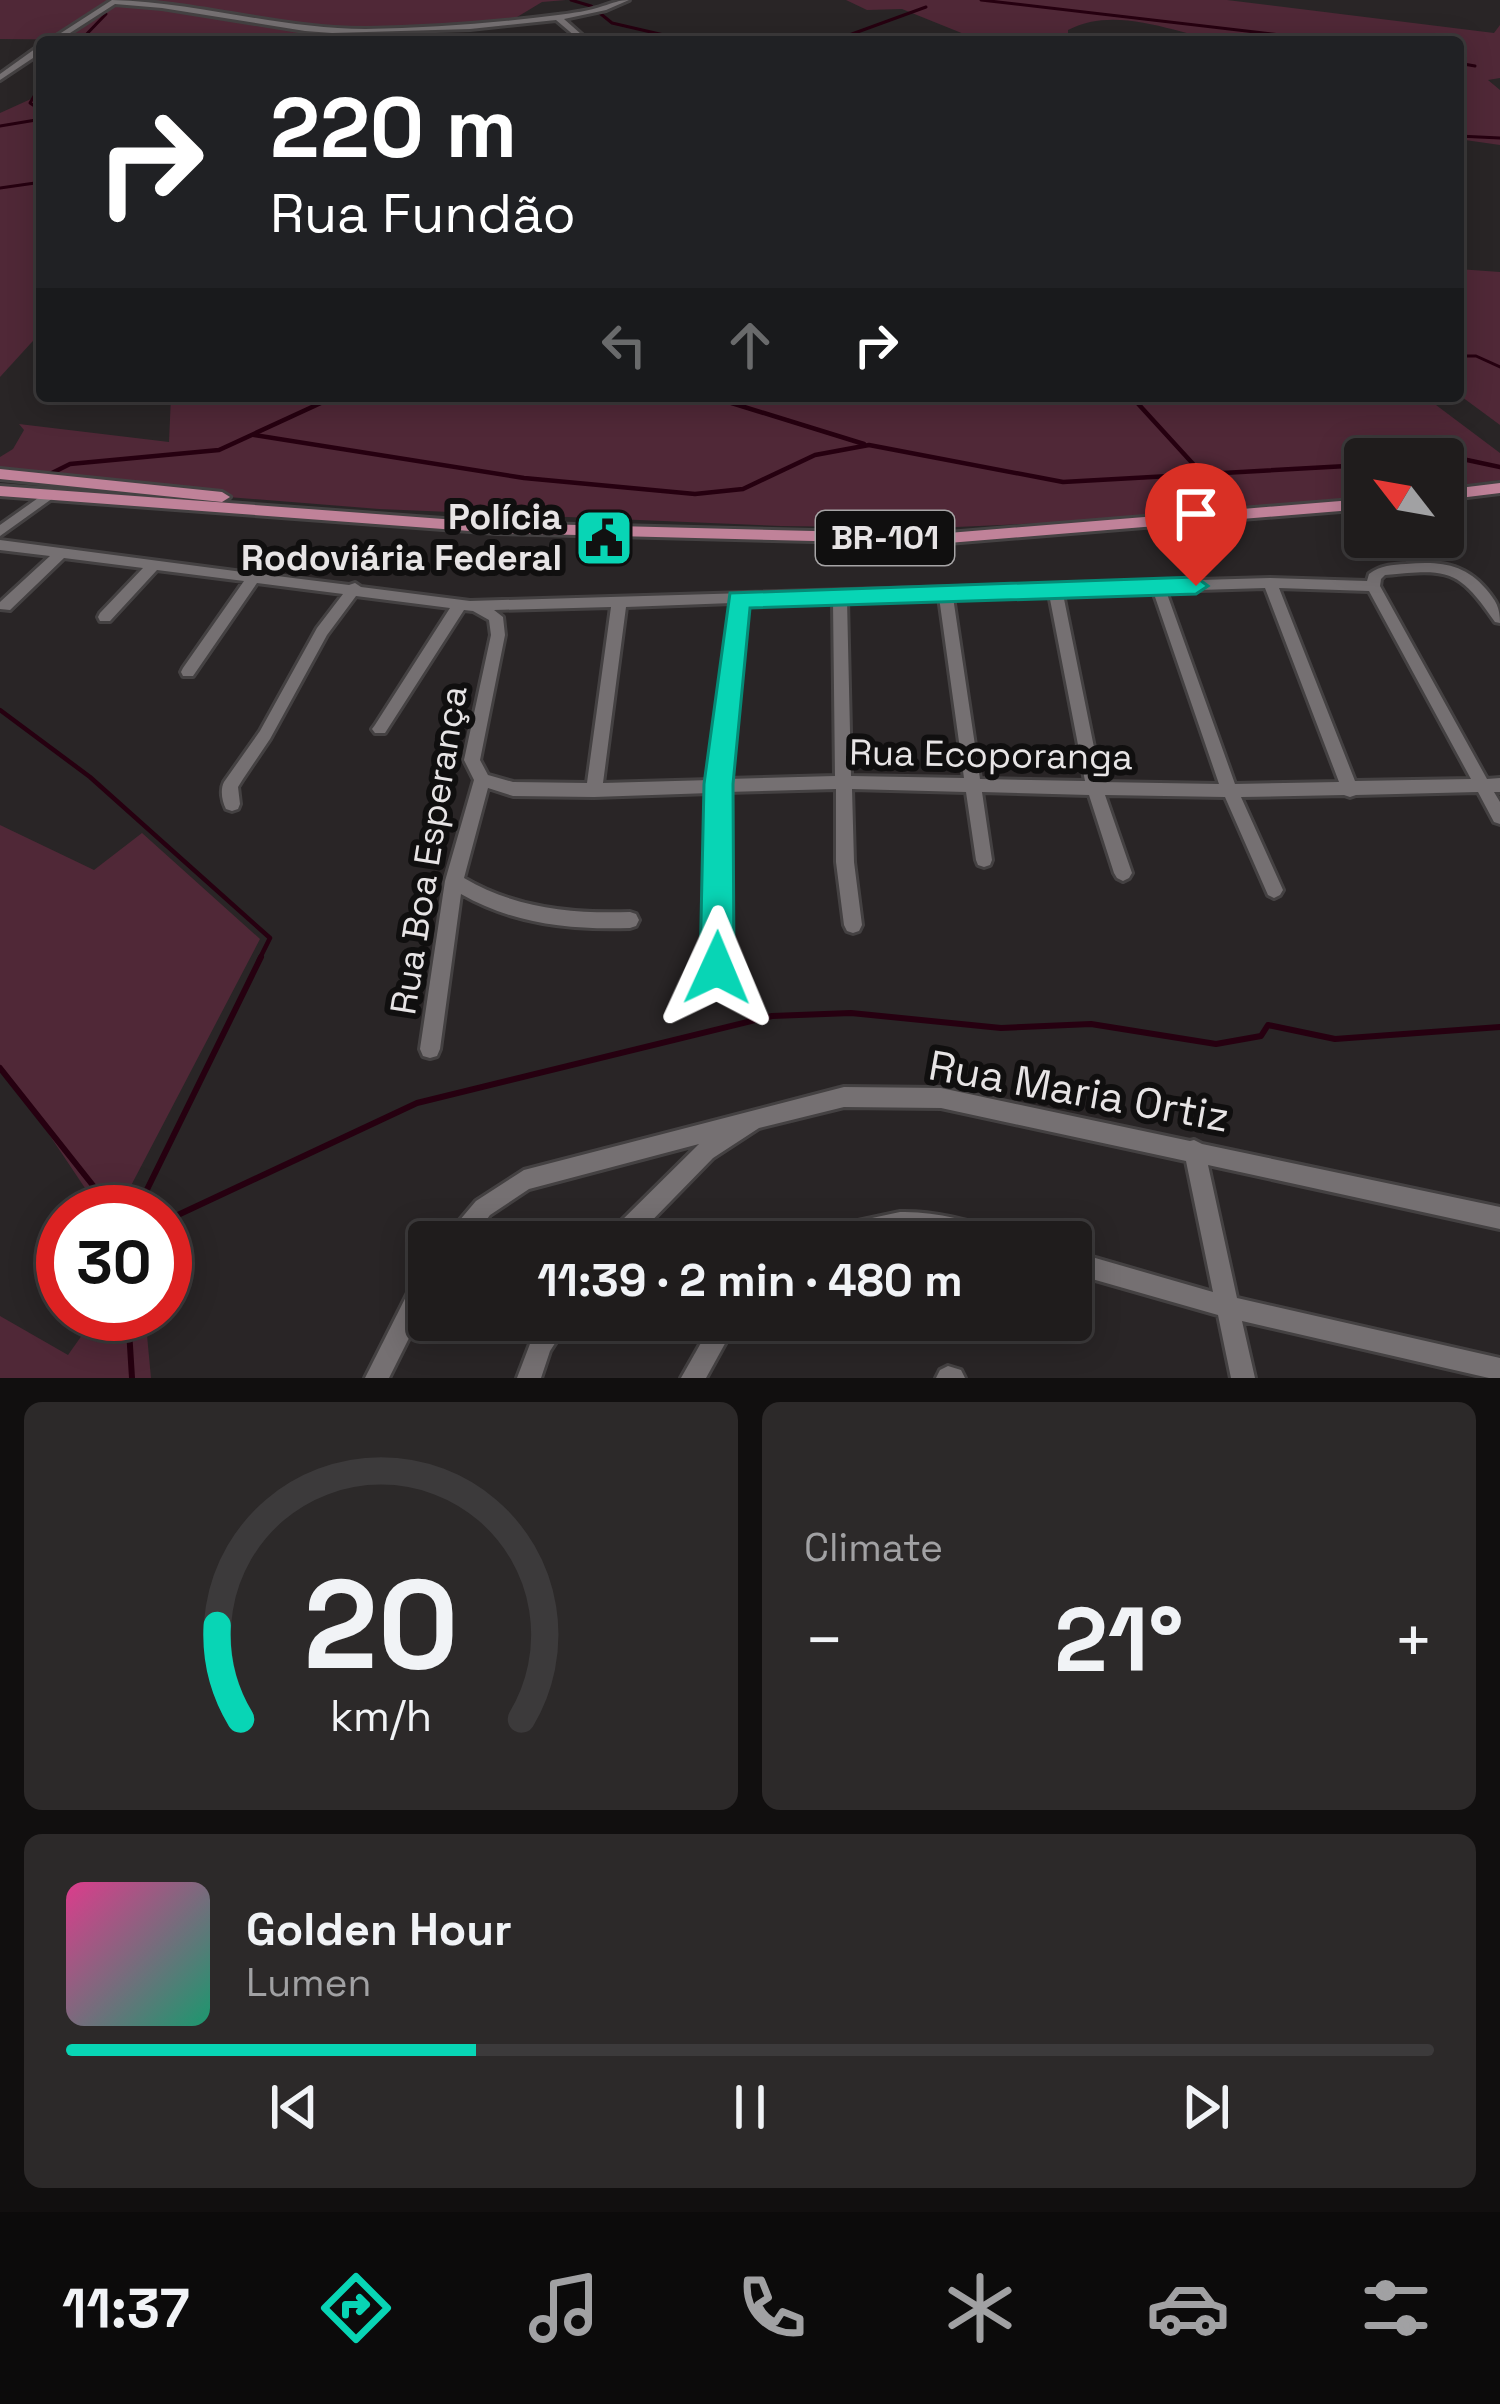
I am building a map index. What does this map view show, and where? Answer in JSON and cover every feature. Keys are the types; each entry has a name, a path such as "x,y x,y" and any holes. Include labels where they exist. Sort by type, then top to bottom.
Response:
{"main road":[{"path":"0,474 405,523"},
{"path":"0,488 88,484"},
{"name":"BR-101","path":"0,488 405,523 658,535 936,539 1344,506"},
{"path":"1464,492 1500,488"}],"street":[{"path":"60,36 115,1 180,5 318,31 560,18 606,10 626,0"},
{"path":"560,18 580,36"},
{"path":"0,78 36,52"},
{"path":"0,532 47,495"},
{"path":"0,545 465,606 1373,584"},
{"path":"5,607 62,552"},
{"path":"105,617 155,564"},
{"path":"1373,584 1382,571 1447,566 1469,574 1500,618"},
{"path":"188,672 255,576"},
{"path":"1270,583 1350,790"},
{"path":"1373,584 1500,817"},
{"path":"1159,587 1231,790 1274,890"},
{"path":"232,804 230,788 237,774 266,736 322,632 355,588"},
{"path":"1056,592 1094,786 1124,873"},
{"path":"946,595 984,860"},
{"path":"840,597 845,862 854,925"},
{"path":"717,968 718,784 739,600"},
{"path":"594,790 619,603"},
{"path":"380,730 465,606"},
{"name":"Rua Boa Esperança","path":"430,1049 454,881 482,780 472,760 498,634 496,616 465,606"},
{"name":"Rua Ecoporanga","path":"482,780 513,789 594,790 847,782 1231,790 1500,785"},
{"path":"454,881 506,908 582,922 630,920"},
{"name":"Rua Maria Ortiz","path":"637,1221 706,1151 755,1119 844,1097 941,1098 1500,1218"},
{"path":"473,1221 483,1208 524,1180 755,1119"},
{"path":"1194,1150 1243,1378"},
{"path":"1092,1268 1228,1307 1500,1369"},
{"path":"377,1378 408,1317"},
{"path":"529,1378 543,1341"},
{"path":"693,1378 715,1341"}],"shaded area":[{"path":"0,0 566,0 542,2 502,26 323,32 329,36 0,39"},
{"path":"846,0 1227,0 1494,33 1500,25 1500,78 1488,80 1500,90 1500,145 1464,140 1464,36 1200,36 1108,20 1068,30 1068,36 964,36 902,9 867,10"},
{"path":"36,97 36,338 0,377 0,113"},
{"path":"1464,269 1500,272 1500,425 1464,398"},
{"path":"171,402 1432,402 1500,453 1500,480 1464,485 1464,438 1344,438 1344,501 1160,518 934,528 781,526 379,509 0,479 0,457 13,449 24,430 19,424 169,442"},
{"path":"0,825 94,870 142,833 260,939 131,1185 83,1185 18,1088 0,1072"},
{"path":"0,1316 36,1341 68,1355 78,1341 148,1341 151,1378 0,1378"}],"waterway":[{"path":"571,0 591,6 612,23 668,36"},
{"path":"981,0 1289,36"},
{"path":"846,36 926,7"},
{"path":"85,36 106,14"},
{"path":"1464,64 1475,66"},
{"path":"36,93 30,103 36,107"},
{"path":"0,126 36,120"},
{"path":"1464,136 1500,138"},
{"path":"0,188 36,183"},
{"path":"1464,356 1500,367"},
{"path":"48,475 70,464 219,450 323,402"},
{"path":"728,402 864,444"},
{"path":"1136,402 1202,474"},
{"path":"254,435 524,478 695,494 743,489 815,455 869,445 1063,482 1202,474"},
{"path":"1464,459 1500,467"},
{"path":"1202,474 1344,466"},
{"path":"0,710 90,777 270,938 259,960"},
{"path":"149,1185 261,957"},
{"path":"192,1208 417,1103 772,1016 851,1013 1001,1028 1091,1024 1216,1044 1261,1036 1268,1025 1335,1039 1500,1027"},
{"path":"0,1068 93,1185"},
{"path":"130,1341 132,1378"}],"place":[{"name":"Polícia Rodoviária Federal","path":"604,538"}],"route":[{"path":"717,968 718,784 739,600 1196,586"}]}
